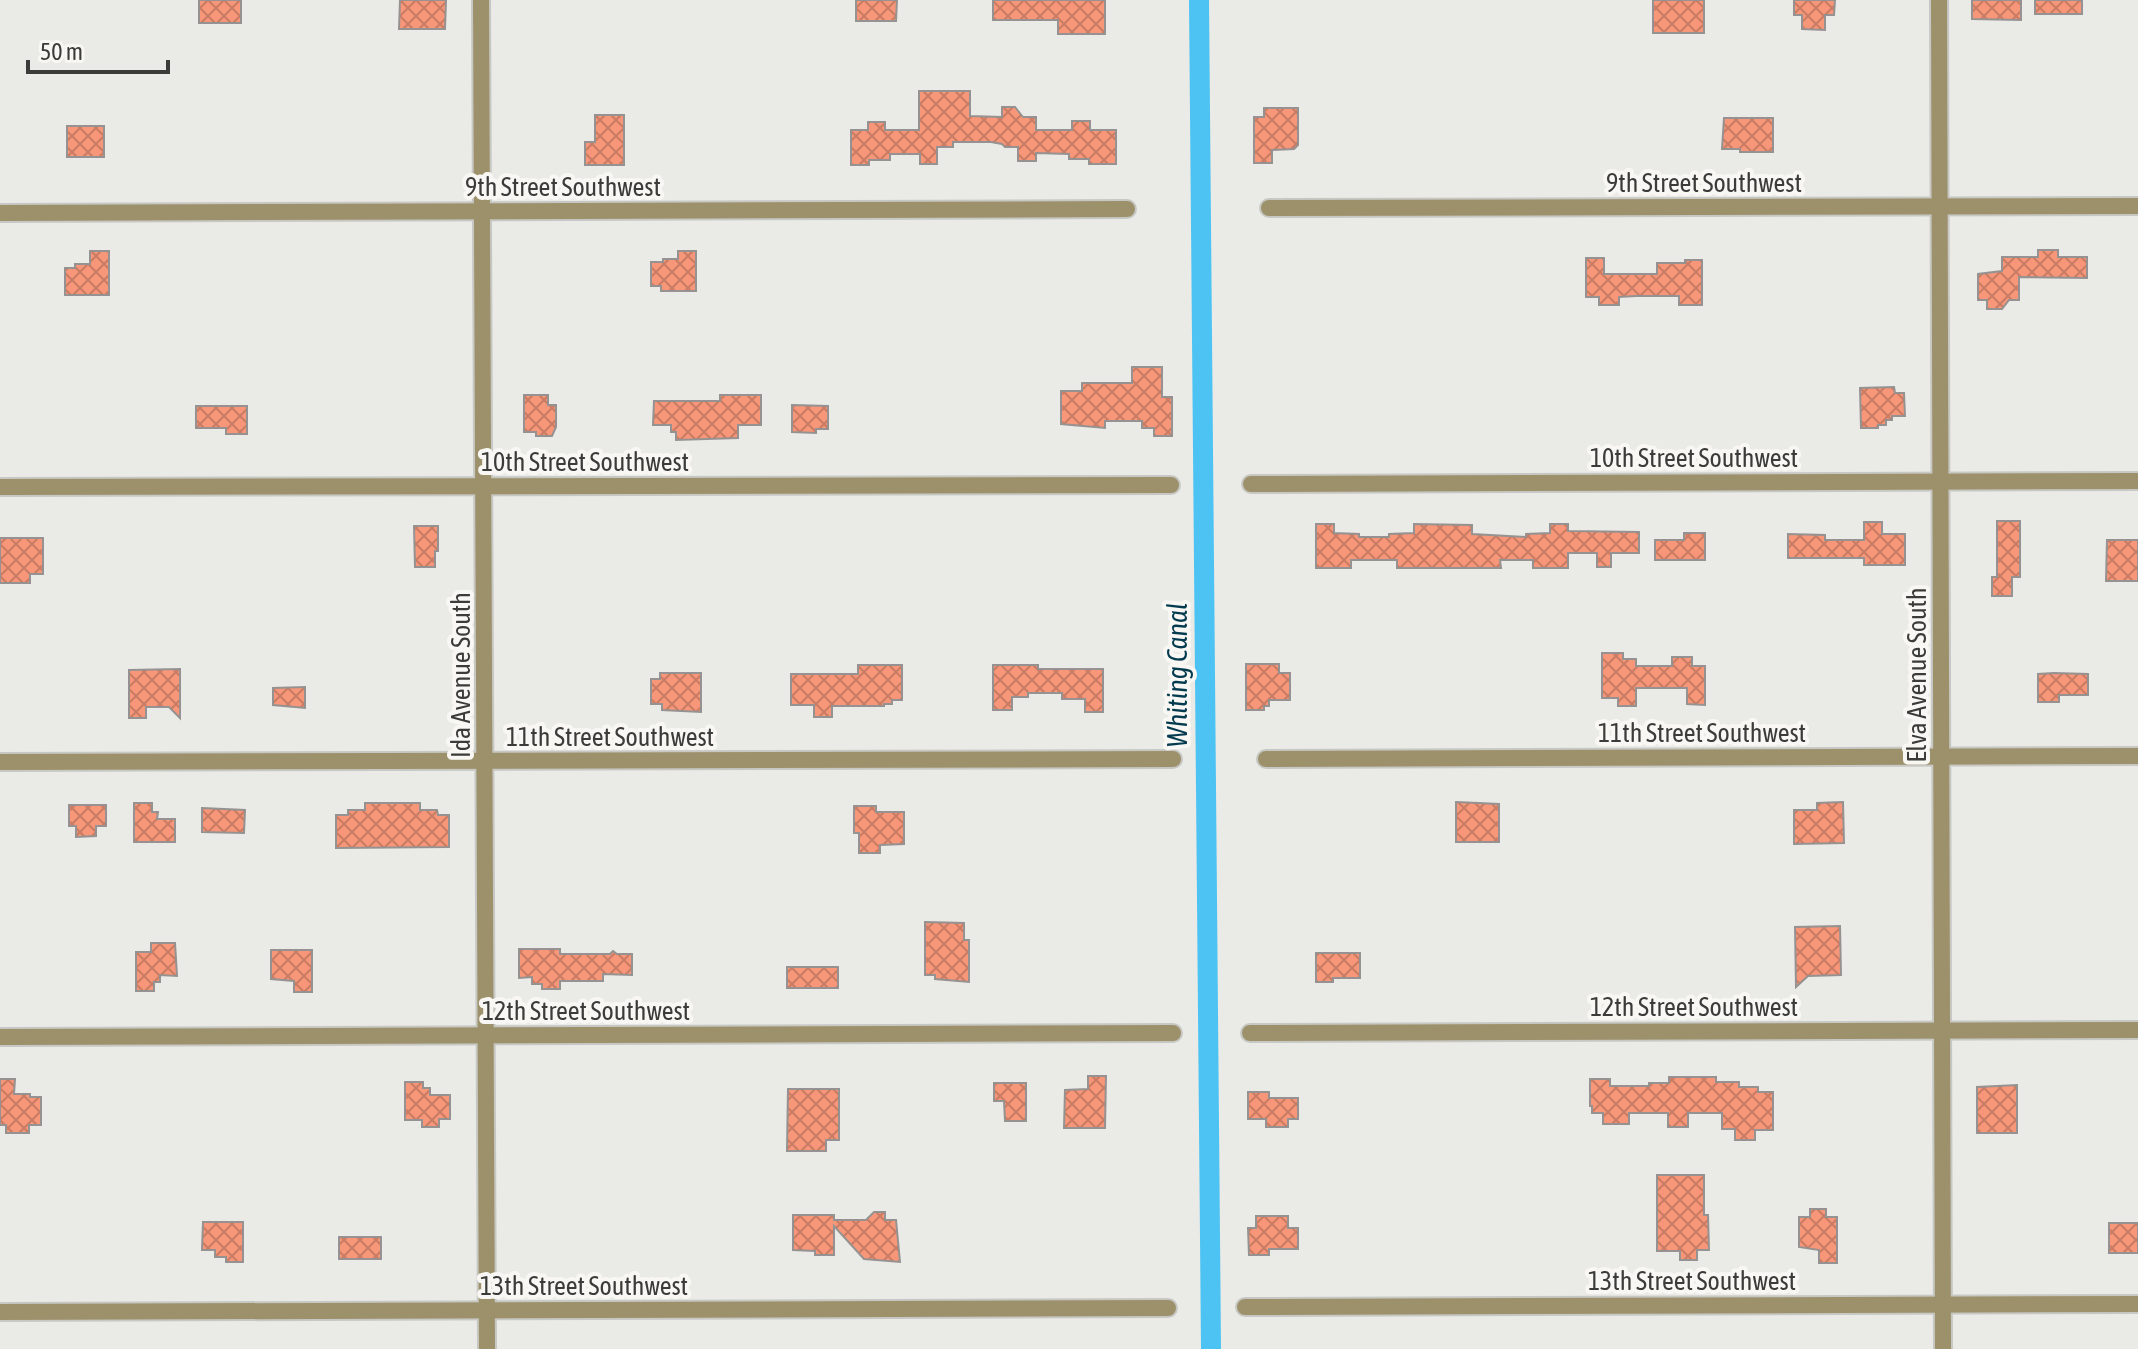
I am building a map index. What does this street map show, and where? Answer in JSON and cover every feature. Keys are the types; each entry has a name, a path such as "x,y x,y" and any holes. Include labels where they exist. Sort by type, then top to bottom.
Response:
{"street":[{"name":"Ida Avenue South","path":"481,0 487,1349"},
{"name":"Elva Avenue South","path":"1939,0 1943,1349"},
{"name":"9th Street Southwest","path":"1269,208 2138,206"},
{"name":"9th Street Southwest","path":"0,213 1127,209"},
{"name":"10th Street Southwest","path":"1251,484 2138,481"},
{"name":"10th Street Southwest","path":"0,487 1171,485"},
{"name":"11th Street Southwest","path":"1266,759 2138,756"},
{"name":"11th Street Southwest","path":"0,762 1173,759"},
{"name":"12th Street Southwest","path":"1250,1033 2138,1030"},
{"name":"12th Street Southwest","path":"0,1037 1173,1033"},
{"name":"13th Street Southwest","path":"1245,1307 2138,1304"},
{"name":"13th Street Southwest","path":"0,1312 1168,1308"}],"building":[{"path":"199,0 241,0 241,23 199,23"},
{"path":"400,0 446,0 445,29 399,29"},
{"path":"856,0 897,0 896,21 856,21"},
{"path":"993,0 1105,0 1105,34 1058,34 1058,20 993,20"},
{"path":"1653,0 1704,0 1704,33 1653,33"},
{"path":"1794,0 1835,0 1834,15 1825,15 1825,30 1802,29 1802,15 1794,15"},
{"path":"1972,0 2021,0 2021,20 1972,19"},
{"path":"2035,0 2082,0 2082,14 2035,14"},
{"path":"919,91 970,91 970,116 1002,117 1002,107 1015,107 1023,117 1036,117 1036,130 1072,130 1072,121 1090,121 1090,130 1116,130 1116,164 1089,164 1089,159 1069,159 1069,154 1036,153 1036,161 1018,161 1018,147 991,142 953,142 953,147 937,147 937,164 920,164 920,154 890,154 890,160 869,160 869,165 851,165 851,130 868,130 868,122 885,122 885,130 919,130"},
{"path":"1264,108 1298,108 1298,145 1294,149 1272,150 1272,163 1254,163 1254,117 1264,117"},
{"path":"595,115 624,115 624,165 585,165 585,142 595,142"},
{"path":"1724,118 1773,118 1773,152 1722,149"},
{"path":"67,126 104,126 104,157 67,157"},
{"path":"2038,250 2058,250 2058,257 2087,257 2087,278 2019,277 2019,300 2009,300 2002,309 1987,309 1987,300 1978,300 1978,274 2002,271 2002,257 2038,257"},
{"path":"90,251 109,251 109,295 65,295 65,268 90,264"},
{"path":"678,251 696,251 696,291 661,291 661,286 651,286 651,262 678,259"},
{"path":"1586,258 1604,258 1604,274 1657,274 1657,263 1702,260 1702,305 1679,305 1679,296 1636,296 1619,297 1619,305 1599,305 1599,297 1586,297"},
{"path":"1132,367 1162,367 1162,397 1172,397 1172,436 1154,436 1154,428 1142,428 1142,421 1105,421 1105,428 1061,424 1061,391 1082,391 1082,383 1132,383"},
{"path":"1894,387 1895,393 1904,393 1905,416 1892,416 1892,420 1886,420 1886,425 1878,425 1878,428 1861,428 1860,388"},
{"path":"524,395 548,395 548,405 556,405 556,427 552,436 524,432"},
{"path":"720,395 761,395 761,425 738,425 738,438 676,440 676,432 671,432 671,425 653,425 654,401 720,401"},
{"path":"792,405 828,406 828,429 816,429 816,433 792,432"},
{"path":"196,406 247,406 247,434 226,434 226,428 196,428"},
{"path":"1997,521 2020,521 2020,577 2012,577 2012,596 1992,596 1992,577 1997,577"},
{"path":"1864,522 1882,522 1882,534 1905,534 1905,565 1864,565 1864,558 1788,558 1788,534 1825,535 1825,540 1864,540"},
{"path":"1316,524 1334,524 1334,533 1359,534 1359,537 1414,533 1414,524 1472,525 1472,534 1526,537 1526,534 1550,533 1550,524 1568,524 1568,531 1639,532 1639,553 1611,553 1611,567 1597,567 1597,553 1568,553 1568,568 1533,568 1533,560 1500,560 1501,568 1397,568 1397,560 1351,560 1351,568 1316,568"},
{"path":"414,526 438,526 435,567 415,567"},
{"path":"1684,533 1705,533 1705,560 1655,560 1655,540 1684,540"},
{"path":"0,538 43,538 43,574 30,574 30,583 0,583"},
{"path":"2107,540 2138,540 2138,581 2106,581"},
{"path":"1602,653 1623,653 1623,659 1636,659 1636,666 1672,666 1672,657 1692,657 1692,666 1705,666 1705,705 1687,704 1687,688 1636,688 1636,706 1618,706 1618,698 1602,698"},
{"path":"1246,664 1279,664 1279,673 1290,673 1290,700 1269,700 1269,706 1264,706 1264,710 1246,710"},
{"path":"858,665 902,665 902,700 892,700 892,704 884,706 832,706 832,717 814,717 814,705 791,705 791,674 858,674"},
{"path":"993,665 1103,669 1103,712 1085,712 1085,699 1062,699 1062,693 1028,693 1028,697 1012,697 1012,710 993,710"},
{"path":"180,669 180,718 169,707 146,707 146,718 129,718 129,670"},
{"path":"660,673 701,673 701,712 662,710 662,704 651,704 651,679 660,679"},
{"path":"2038,674 2088,674 2088,695 2059,695 2059,702 2038,702"},
{"path":"305,687 305,708 273,705 273,688"},
{"path":"1456,802 1499,804 1499,842 1456,842"},
{"path":"1843,802 1844,843 1794,844 1794,810 1817,810 1817,803"},
{"path":"134,803 152,803 152,812 158,812 157,819 175,819 175,842 134,842"},
{"path":"365,803 420,803 420,810 437,810 438,815 449,815 449,847 336,848 336,815 348,815 348,810 365,810"},
{"path":"69,805 106,805 106,826 96,826 96,836 76,837 76,826 69,826"},
{"path":"854,806 876,806 876,812 904,812 904,844 880,845 880,853 859,853 859,833 854,833"},
{"path":"202,808 245,810 244,833 202,832"},
{"path":"925,922 964,923 964,940 969,940 969,982 925,975"},
{"path":"1840,926 1841,975 1808,976 1796,987 1795,927"},
{"path":"151,943 175,943 177,976 160,975 160,982 154,982 154,991 136,991 136,952 151,952"},
{"path":"519,949 560,949 560,954 610,954 613,951 632,954 632,975 603,974 603,981 560,981 560,989 542,989 542,984 532,984 532,977 519,978"},
{"path":"271,950 312,950 312,992 294,992 294,981 271,979"},
{"path":"1316,953 1360,953 1360,978 1333,978 1333,982 1316,982"},
{"path":"787,967 838,967 838,988 787,988"},
{"path":"1088,1076 1106,1076 1105,1128 1064,1128 1065,1090 1088,1089"},
{"path":"1669,1077 1716,1077 1716,1082 1739,1082 1739,1087 1758,1087 1758,1092 1773,1092 1773,1130 1755,1130 1755,1140 1735,1140 1735,1129 1722,1129 1722,1113 1688,1113 1688,1127 1668,1127 1668,1113 1629,1113 1629,1124 1603,1124 1603,1113 1592,1113 1590,1079 1610,1079 1610,1086 1649,1086 1649,1083 1669,1083"},
{"path":"0,1079 15,1079 14,1094 41,1097 41,1125 29,1125 29,1133 6,1133 6,1125 0,1125"},
{"path":"405,1082 423,1082 423,1088 430,1088 430,1095 450,1095 450,1119 439,1119 439,1127 422,1127 422,1120 405,1120"},
{"path":"994,1083 1026,1083 1026,1121 1005,1121 1004,1101 994,1101"},
{"path":"2017,1085 2017,1133 1977,1133 1977,1087"},
{"path":"788,1089 839,1089 839,1140 826,1140 826,1151 787,1151"},
{"path":"1248,1092 1269,1092 1269,1098 1298,1098 1298,1119 1288,1119 1288,1127 1266,1127 1266,1119 1248,1119"},
{"path":"1657,1175 1704,1175 1704,1215 1708,1215 1709,1250 1697,1250 1697,1260 1680,1260 1680,1251 1657,1251"},
{"path":"1810,1209 1826,1209 1826,1217 1837,1217 1837,1263 1819,1263 1819,1250 1799,1247 1799,1217 1810,1217"},
{"path":"874,1212 885,1212 885,1220 896,1220 900,1262 864,1259 834,1226 834,1255 793,1250 793,1215 834,1215 834,1220 866,1220"},
{"path":"1256,1216 1288,1216 1288,1228 1298,1228 1298,1249 1269,1249 1269,1255 1249,1255 1248,1228 1256,1228"},
{"path":"203,1222 243,1222 243,1262 226,1262 226,1257 215,1257 215,1250 202,1250"},
{"path":"2109,1223 2138,1223 2138,1253 2109,1253"},
{"path":"339,1237 381,1237 381,1259 339,1259"}],"waterway":[{"name":"Whiting Canal","path":"1199,0 1211,1349"}]}
